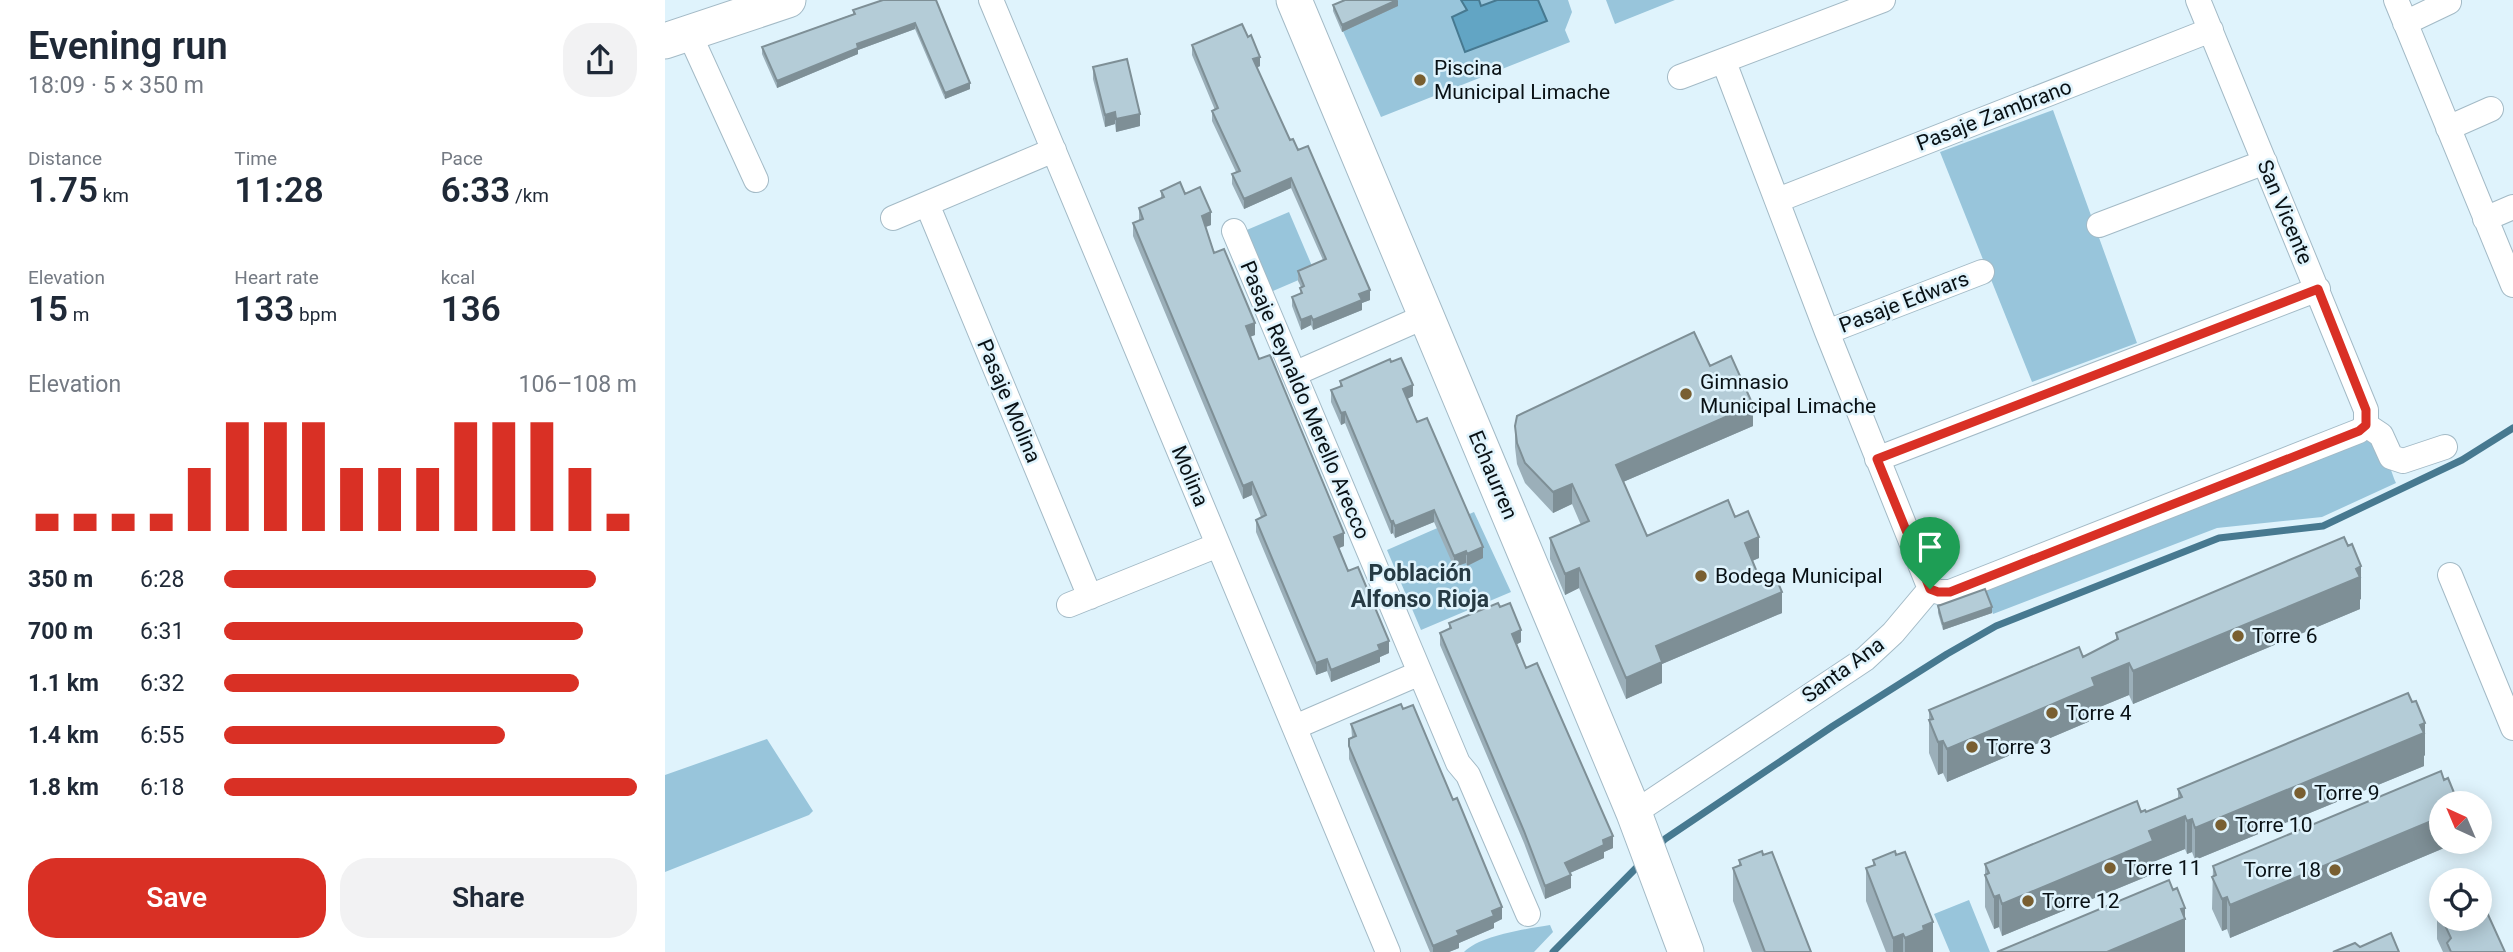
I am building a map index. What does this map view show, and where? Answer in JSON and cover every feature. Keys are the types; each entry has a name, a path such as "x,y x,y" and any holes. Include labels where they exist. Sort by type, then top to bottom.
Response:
{"street":[{"path":"756,180 677,37 788,0"},
{"name":"Molina","path":"991,0 1388,952"},
{"name":"Echaurren","path":"1294,0 1645,843 1686,952"},
{"path":"1680,78 1883,0"},
{"name":"San Vicente","path":"2198,0 2366,410 2366,425"},
{"path":"2396,0 2513,285"},
{"path":"2405,23 2449,2"},
{"name":"Pasaje Zambrano","path":"1778,200 2211,30"},
{"path":"1724,62 1826,332 1930,589 1950,592 2359,431 2366,425 2381,435 2391,457 2396,460 2403,461 2445,447"},
{"path":"2448,128 2491,109"},
{"path":"893,218 1054,150"},
{"path":"2099,225 2265,162"},
{"name":"Pasaje Molina","path":"927,204 1080,601 1218,545"},
{"path":"2485,219 2513,207"},
{"name":"Pasaje Reynaldo Merello Arecco","path":"1234,231 1458,763 1468,775 1528,914"},
{"name":"Pasaje Edwars","path":"1826,332 1982,272"},
{"path":"1877,459 2318,289"},
{"path":"1294,374 1426,316"},
{"path":"2450,575 2513,728"},
{"name":"Santa Ana","path":"1645,843 1865,659 1888,638 1930,589"},
{"path":"1295,727 1420,673"}],"shaded area":[{"name":"Piscina Municipal Limache","path":"1342,0 1568,0 1572,12 1565,30 1570,42 1381,117 1334,11 1345,7"},
{"path":"1461,0 1479,0 1481,6 1497,0 1538,0 1547,21 1465,52 1452,17 1467,10"},
{"path":"1606,0 1675,0 1615,24"},
{"path":"2053,110 2137,343 2032,382 1940,152"},
{"path":"1289,212 1315,273 1268,293 1242,232"},
{"path":"2366,440 2382,451 2396,483 2322,517 2217,528 1993,614 1984,590"},
{"path":"1474,512 1511,592 1421,630 1387,550"},
{"path":"767,739 813,811 809,815 665,872 665,775"},
{"path":"1969,900 1990,952 1950,952 1934,914"},
{"path":"1550,925 1553,932 1534,952 1464,952 1492,937"}],"building":[{"path":"883,0 936,0 970,83 945,93 915,23 857,44 858,48 777,81 762,47 855,14 853,10"},
{"path":"1345,0 1397,0 1342,25 1333,5"},
{"path":"1242,24 1248,37 1251,35 1260,57 1253,59 1290,140 1293,139 1298,150 1308,146 1370,290 1359,294 1362,300 1313,320 1311,316 1301,320 1292,297 1302,293 1300,288 1304,286 1298,271 1326,259 1291,178 1244,199 1232,174 1240,171 1212,111 1218,108 1192,45"},
{"path":"1127,59 1140,114 1116,119 1115,112 1105,115 1093,67"},
{"path":"1180,182 1185,194 1200,187 1211,212 1202,216 1214,253 1224,249 1255,323 1246,326 1259,359 1270,355 1344,533 1334,537 1348,571 1358,567 1389,641 1378,645 1380,650 1331,670 1327,659 1316,663 1256,520 1266,515 1252,482 1243,486 1133,223 1143,219 1139,208 1164,197 1161,191"},
{"path":"1694,332 1710,366 1731,356 1753,405 1616,465 1647,536 1728,500 1735,517 1748,511 1759,537 1745,543 1761,582 1775,576 1782,592 1656,646 1662,662 1626,678 1579,568 1565,574 1550,538 1589,521 1572,484 1553,492 1525,463 1517,443 1515,426 1517,416"},
{"path":"1401,358 1413,385 1403,389 1417,422 1427,418 1483,547 1467,554 1466,551 1454,556 1434,510 1395,526 1393,521 1391,522 1345,412 1341,413 1331,390 1342,386 1340,381 1390,359 1391,362"},
{"path":"2344,537 2348,546 2352,544 2361,566 2356,569 2360,577 2133,671 2129,663 2092,678 2095,686 1947,749 1943,741 1938,742 1929,720 1933,719 1929,710 2079,647 2083,657 2118,639 2116,633"},
{"path":"1985,589 1992,607 1943,624 1938,606"},
{"path":"1498,603 1500,607 1510,603 1521,630 1512,634 1526,668 1537,663 1613,836 1603,840 1604,845 1565,863 1571,875 1545,886 1440,633 1451,628 1449,623"},
{"path":"2408,693 2412,702 2416,701 2425,723 2420,725 2424,733 2195,828 2192,819 2187,821 2185,816 2149,831 2153,841 2002,904 1999,895 1994,897 1985,875 1989,873 1985,864 2137,801 2141,812 2146,812 2182,797 2178,789"},
{"path":"1401,704 1403,709 1413,705 1453,800 1457,798 1502,907 1492,911 1494,916 1457,931 1459,935 1433,946 1349,746 1349,739 1356,736 1351,724"},
{"path":"2441,771 2444,780 2448,778 2453,791 2429,791 2429,822 2230,905 2227,897 2222,899 2212,877 2216,875 2213,866"},
{"path":"1762,851 1763,855 1772,852 1811,952 1765,952 1733,868 1741,865 1739,860"},
{"path":"1895,851 1896,855 1905,852 1933,922 1923,926 1924,930 1905,938 1903,934 1893,938 1866,868 1875,865 1873,860"},
{"path":"2169,880 2173,890 2177,888 2185,908 2181,909 2185,919 2107,952 1997,952"},
{"path":"2492,923 2505,952 2451,952 2447,943 2451,938 2448,931 2492,931"},
{"path":"2391,933 2399,952 2333,952 2355,943 2360,947"}],"waterway":[{"path":"1658,846 1833,726 1996,626 2219,538 2323,526 2462,460 2513,428"},
{"path":"1553,952 1642,862"}],"place":[{"name":"Piscina Municipal Limache","path":"1420,80"},
{"name":"Gimnasio Municipal Limache","path":"1686,394"},
{"name":"Bodega Municipal","path":"1701,576"},
{"name":"Torre 6","path":"2238,636"},
{"name":"Torre 4","path":"2052,713"},
{"name":"Torre 3","path":"1972,747"},
{"name":"Torre 9","path":"2300,793"},
{"name":"Torre 10","path":"2221,825"},
{"name":"Torre 11","path":"2110,868"},
{"name":"Torre 18","path":"2335,870"},
{"name":"Torre 12","path":"2028,901"}],"district":[{"name":"Población Alfonso Rioja","path":"1420,586"}],"route":[{"path":"2318,289 2366,410 2366,425 2359,431 1950,592 1930,589 1877,459 2318,289"}]}
